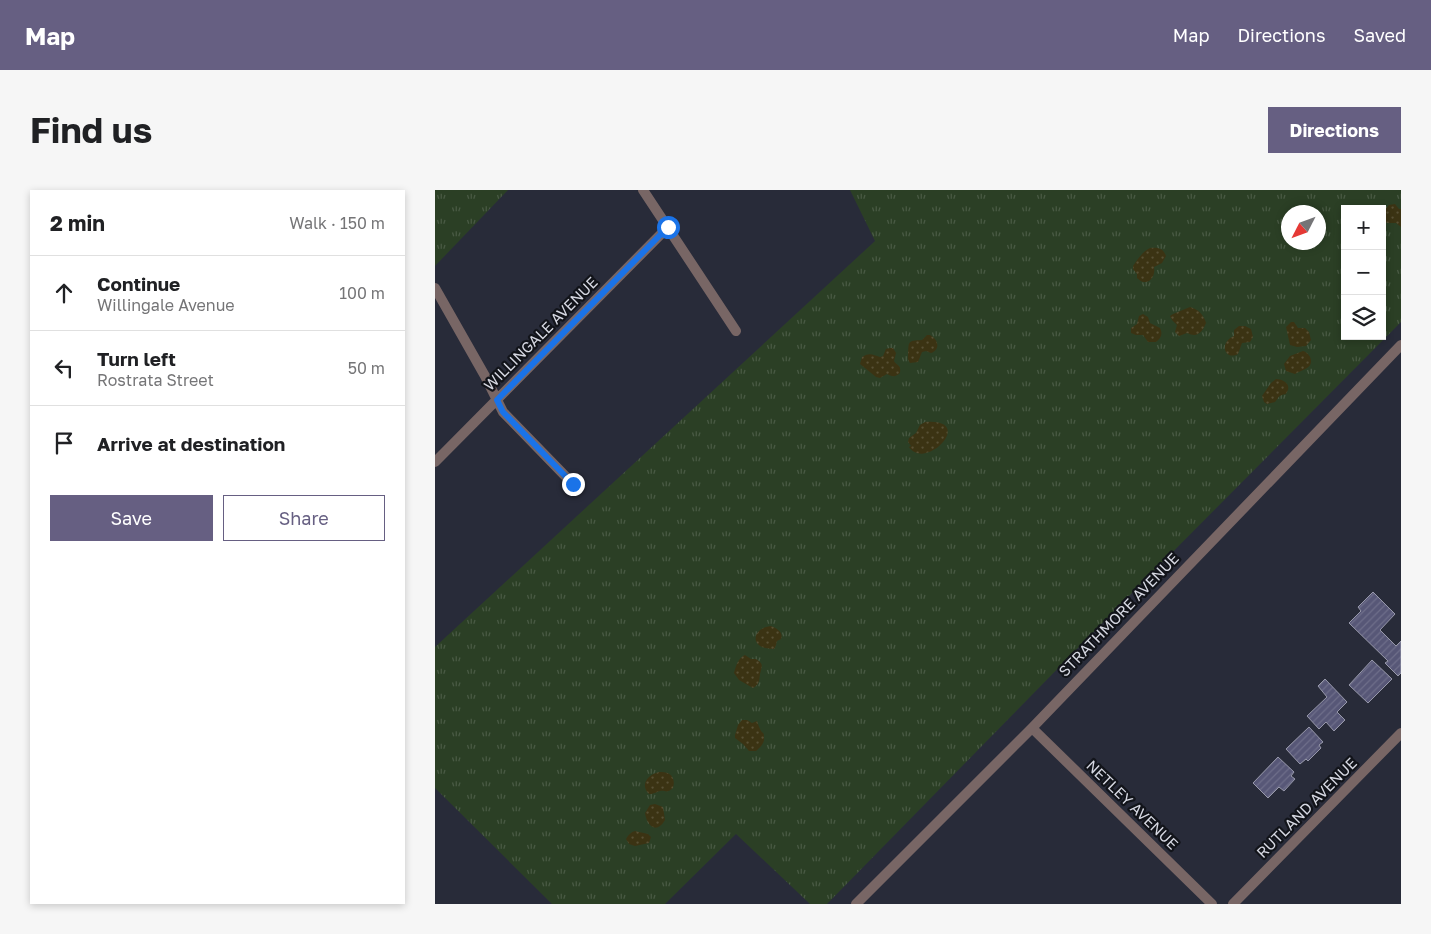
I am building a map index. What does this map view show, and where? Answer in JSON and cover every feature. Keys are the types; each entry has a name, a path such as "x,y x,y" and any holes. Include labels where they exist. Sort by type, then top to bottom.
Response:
{"street":[{"path":"643,190 736,331"},
{"name":"WILLINGALE AVENUE","path":"435,462 668,227"},
{"path":"435,288 485,376 503,412 573,484"},
{"name":"STRATHMORE AVENUE","path":"856,904 1032,728 1401,345"},
{"name":"NETLEY AVENUE","path":"1032,728 1212,904"},
{"name":"RUTLAND AVENUE","path":"1233,904 1401,733"}],"green space":[{"path":"435,190 508,190 435,266"},
{"path":"850,190 1401,190 1401,322 1386,337 1386,205 1341,205 1341,340 1383,340 827,904 810,904 736,834 665,904 552,904 435,788 435,647 875,241"}],"sand":[{"path":"1395,204 1401,209 1401,227 1396,223 1386,222 1386,209 1389,205"},
{"path":"1150,248 1160,249 1166,256 1162,263 1154,267 1152,278 1144,282 1137,278 1133,266 1143,253"},
{"path":"1190,307 1196,309 1204,317 1206,323 1199,334 1187,333 1179,336 1175,332 1177,325 1170,316"},
{"path":"1143,314 1148,317 1150,323 1160,328 1161,336 1156,342 1148,342 1143,335 1131,333 1131,328 1137,324 1139,316"},
{"path":"1291,322 1294,322 1298,328 1305,328 1309,332 1311,340 1306,346 1297,347 1290,345 1286,327"},
{"path":"1239,326 1251,329 1253,337 1250,342 1242,343 1238,354 1229,355 1225,350 1226,342 1234,336 1234,330"},
{"path":"927,335 935,339 936,349 931,353 922,352 918,362 910,363 908,347 911,341 922,340"},
{"path":"893,348 896,353 894,361 900,368 900,373 897,375 887,374 880,378 876,377 860,364 862,357 865,355 871,354 880,357 883,356 886,349"},
{"path":"1303,351 1311,358 1311,364 1306,369 1295,374 1286,371 1284,364 1290,356"},
{"path":"1276,379 1286,382 1288,389 1286,394 1279,396 1275,402 1267,404 1262,396"},
{"path":"925,422 940,423 947,428 947,435 943,442 935,449 926,453 917,453 909,447 911,446 908,442 909,438"},
{"path":"771,626 780,632 782,637 777,641 774,649 760,646 756,638 760,630"},
{"path":"745,655 751,659 756,659 762,665 759,682 753,688 739,680 734,673 739,660"},
{"path":"742,720 752,723 757,721 764,734 763,743 756,751 749,751 735,738 738,725"},
{"path":"659,772 669,774 673,778 673,788 649,794 645,787 646,781 651,775"},
{"path":"655,804 663,807 665,820 656,828 650,825 645,813 650,805"},
{"path":"635,831 648,834 651,837 649,843 635,846 629,844 626,839"}],"building":[{"path":"1373,592 1395,614 1380,630 1396,646 1401,641 1401,673 1398,676 1385,663 1388,661 1349,623 1361,611 1358,607"},
{"path":"1372,660 1392,679 1368,703 1349,685"},
{"path":"1325,679 1347,702 1337,712 1345,720 1334,731 1326,722 1319,729 1307,716 1327,697 1318,686"},
{"path":"1309,727 1323,742 1319,745 1321,748 1308,761 1306,759 1300,764 1286,749"},
{"path":"1278,757 1294,772 1291,776 1295,779 1284,791 1279,787 1268,798 1253,783"}],"route":[{"path":"573,484 503,412 497,400 668,227"}]}
